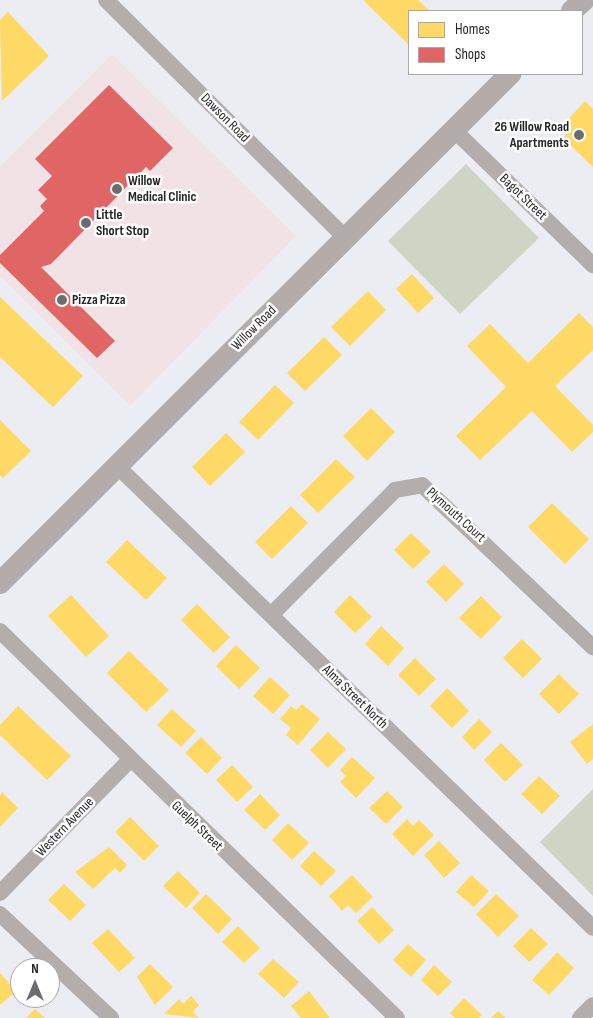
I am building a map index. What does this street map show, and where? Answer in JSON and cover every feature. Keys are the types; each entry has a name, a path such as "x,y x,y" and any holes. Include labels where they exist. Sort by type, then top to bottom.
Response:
{"main road":[{"path":"573,10 584,0"},
{"name":"Willow Road","path":"0,582 509,75"}],"street":[{"name":"Dawson Road","path":"106,0 345,237"},
{"name":"Bagot Street","path":"454,130 593,265"},
{"name":"Alma Street North","path":"117,466 593,928"},
{"name":"Plymouth Court","path":"271,615 395,490 422,485 593,647"},
{"name":"Guelph Street","path":"0,631 130,760 397,1018"},
{"name":"Western Avenue","path":"0,893 130,760"},
{"path":"0,914 111,1018"},
{"path":"580,1018 593,1005"}],"shaded area":[{"path":"112,54 296,236 130,406 0,276 0,167"}],"green space":[{"path":"466,164 539,238 460,314 388,241"},
{"path":"593,789 593,896 540,842"}],"building: Homes":[{"path":"363,0 418,0 429,10 408,10 408,44"},
{"path":"8,12 49,56 2,101 0,20"},
{"name":"26 Willow Road Apartments","path":"585,101 593,109 593,167 563,138 568,132 562,126"},
{"path":"412,274 434,298 418,313 396,289"},
{"path":"368,291 386,310 350,346 331,327"},
{"path":"0,297 83,376 53,407 0,357"},
{"path":"579,313 593,327 593,350 555,386 593,425 593,432 572,452 532,411 480,460 456,436 506,387 467,346 490,324 528,363"},
{"path":"324,337 342,355 305,391 287,373"},
{"path":"275,385 294,403 258,440 239,422"},
{"path":"371,408 395,432 367,461 343,436"},
{"path":"0,420 31,451 3,478 0,475"},
{"path":"226,433 245,452 210,486 192,467"},
{"path":"336,459 355,477 318,513 300,495"},
{"path":"552,503 589,539 565,564 528,527"},
{"path":"291,506 308,523 272,559 255,542"},
{"path":"411,533 431,552 413,569 394,550"},
{"path":"127,540 167,578 146,600 106,562"},
{"path":"444,564 464,584 446,602 426,582"},
{"path":"71,595 109,636 86,657 48,616"},
{"path":"350,595 372,617 355,633 334,612"},
{"path":"481,596 502,617 481,639 459,618"},
{"path":"197,604 230,637 214,653 181,620"},
{"path":"381,626 404,648 388,666 365,644"},
{"path":"522,639 542,659 523,678 503,658"},
{"path":"236,645 260,668 239,689 216,666"},
{"path":"129,651 169,690 146,712 107,673"},
{"path":"415,658 436,679 419,696 398,675"},
{"path":"559,674 579,694 559,714 539,694"},
{"path":"270,677 290,695 273,714 253,696"},
{"path":"447,688 469,711 452,728 430,706"},
{"path":"302,704 320,719 298,745 286,735 291,728 280,719 291,706 296,710"},
{"path":"18,706 71,756 47,780 0,735 0,725"},
{"path":"172,709 196,731 181,747 157,725"},
{"path":"479,719 492,732 474,750 462,737"},
{"path":"593,724 593,759 587,764 570,742"},
{"path":"328,732 346,749 328,768 310,750"},
{"path":"201,737 222,758 207,774 185,753"},
{"path":"501,743 523,765 505,782 484,760"},
{"path":"352,757 375,778 356,798 340,782 346,776 340,770"},
{"path":"232,765 253,787 237,802 216,780"},
{"path":"539,776 560,796 542,814 521,794"},
{"path":"387,791 403,807 386,824 369,808"},
{"path":"2,792 18,808 0,827 0,795"},
{"path":"260,794 280,815 265,830 244,810"},
{"path":"130,817 159,846 144,861 115,832"},
{"path":"407,819 413,826 419,820 434,835 413,856 392,834"},
{"path":"288,823 309,843 292,860 272,840"},
{"path":"439,841 460,863 444,878 424,855"},
{"path":"109,847 127,865 120,873 115,868 93,889 75,872"},
{"path":"314,851 336,871 321,886 300,866"},
{"path":"178,871 200,893 186,908 163,886"},
{"path":"352,875 373,897 356,913 348,905 342,911 329,896"},
{"path":"471,875 489,891 474,907 456,892"},
{"path":"64,884 86,905 70,921 48,900"},
{"path":"206,894 232,919 218,934 192,908"},
{"path":"496,894 519,916 498,937 476,914"},
{"path":"372,907 394,930 379,944 357,921"},
{"path":"238,926 260,948 244,963 222,942"},
{"path":"531,928 548,944 529,962 513,946"},
{"path":"108,929 135,958 119,972 92,943"},
{"path":"408,944 426,960 411,977 393,960"},
{"path":"557,952 574,968 549,995 532,980"},
{"path":"273,959 299,982 284,998 258,974"},
{"path":"150,964 173,987 155,1005 137,977"},
{"path":"434,965 452,982 438,996 421,980"},
{"path":"0,973 10,984 10,996 0,1005"},
{"path":"309,991 330,1018 301,1018 291,1006"},
{"path":"191,996 199,1005 193,1012 199,1018 164,1014 179,999 183,1004"},
{"path":"464,998 482,1015 479,1018 455,1018 450,1013"},
{"path":"35,1009 45,1018 26,1018"},
{"path":"498,1011 506,1018 491,1018"}],"building: Shops":[{"path":"109,85 173,148 150,171 146,167 51,264 41,267 115,341 97,358 0,263 0,255 44,211 40,206 47,199 38,190 52,176 35,159"}],"place":[{"name":"26 Willow Road Apartments","path":"579,135"},
{"name":"Willow Medical Clinic","path":"117,189"},
{"name":"Little Short Stop","path":"86,223"},
{"name":"Pizza Pizza","path":"62,300"}]}
